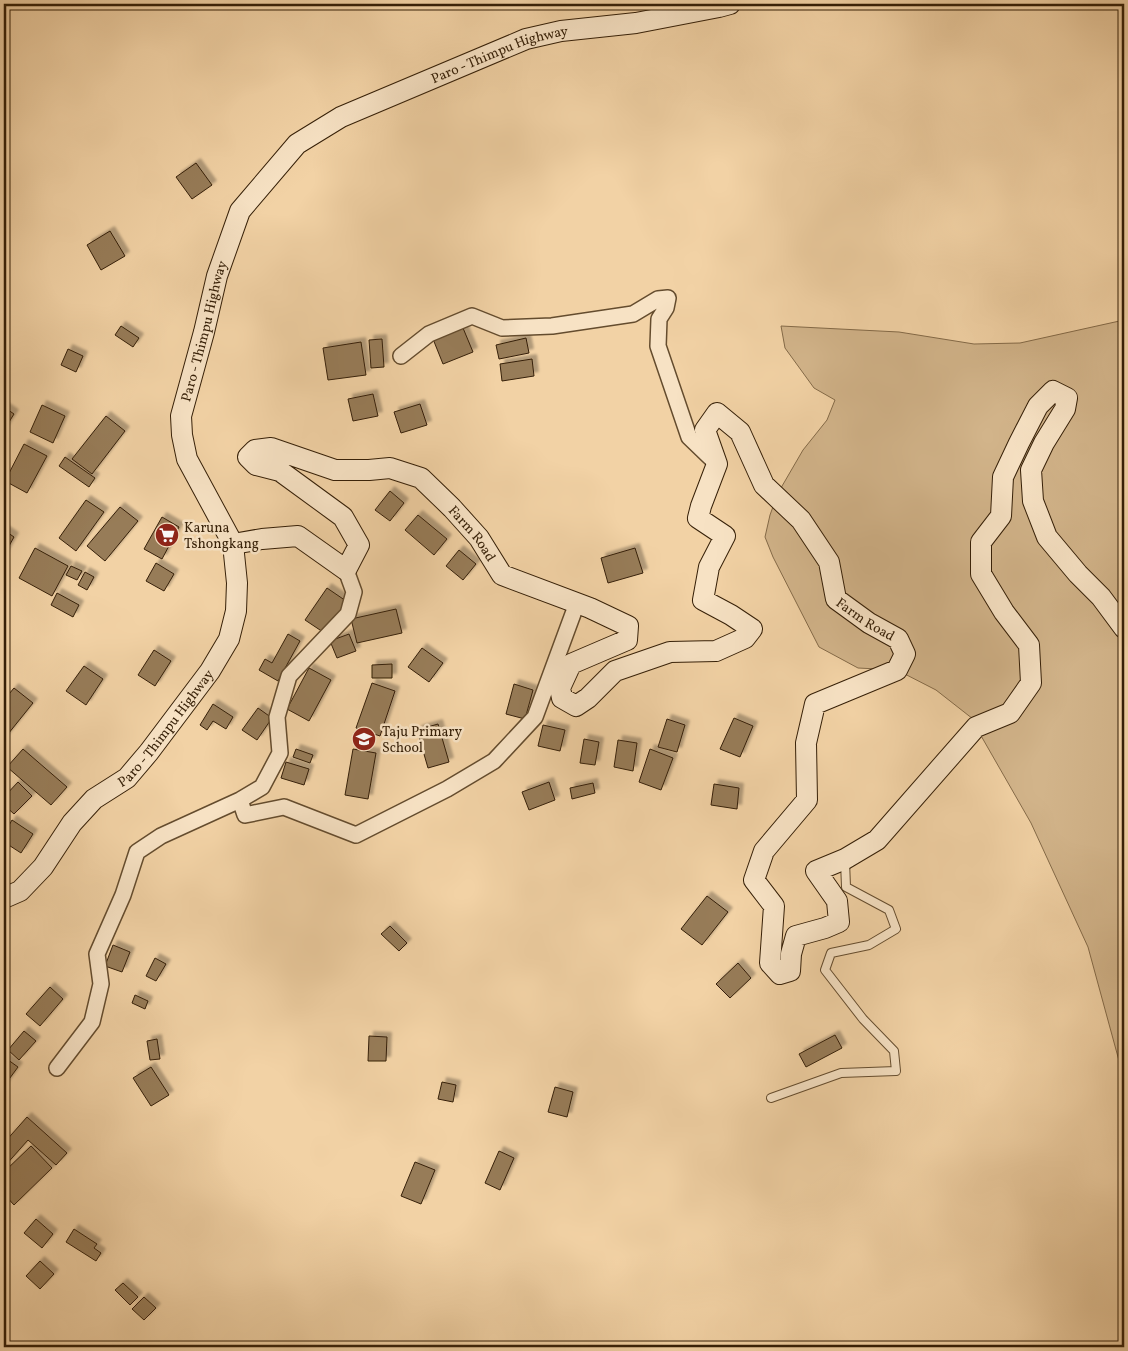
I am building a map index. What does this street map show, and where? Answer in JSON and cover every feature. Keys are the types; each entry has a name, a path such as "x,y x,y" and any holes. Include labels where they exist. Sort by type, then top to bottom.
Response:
{"street":[{"name":"Paro - Thimpu Highway","path":"4,898 20,891 43,867 72,823 94,799 127,778 210,671 229,640 236,611 237,584 233,544 187,459 182,435 181,416 217,276 240,211 297,144 341,117 526,38 561,31 636,23 730,4"},
{"path":"401,356 430,334 472,316 502,328 552,326 633,314 658,299 668,298 666,308 659,319 658,346 689,437 717,464"},
{"name":"Farm Road","path":"346,570 359,545 343,517 280,471 256,465 248,457 255,450 271,448 335,470 390,468 421,478 479,538 502,575 577,603 628,626 627,640 571,664 560,688 562,698 576,706 588,698 615,671 670,652 716,651 745,638 752,629 703,600 710,567 725,536 698,518 717,464 705,430 717,413 740,432 764,485 801,520 828,562 836,599 869,623 898,639 904,654 896,670 815,704 806,743 807,800 764,851 754,880 774,906 770,963 780,974 790,971 791,954 796,936 839,922 837,901 816,871 845,859 876,840 976,727 1010,713 1031,683 1029,645 1004,612 981,574 981,542 1001,516 1003,477 1018,443 1038,406 1053,391 1068,398 1065,409 1044,443 1031,470 1033,501 1047,536 1078,574 1101,597 1124,628"},
{"path":"57,1068 92,1022 101,984 98,954 123,895 137,852 161,836 240,800 262,787 280,752 277,717 289,676 348,614 354,592 346,570 298,536 233,544"},
{"path":"240,800 245,814 284,807 356,835 447,789 494,761 535,717 577,603"}],"lane":[{"path":"771,1098 841,1073 896,1071 894,1052 863,1019 824,970 831,953 869,945 896,929 889,910 846,887 845,859"}],"shaded area":[{"path":"1124,320 1124,1079 1088,947 1031,823 973,719 936,690 897,670 858,668 819,647 773,557 765,537 778,493 803,450 827,420 835,400 814,388 785,348 781,326 899,332 974,344 1020,343"}],"building":[{"path":"196,163 212,185 192,199 176,177"},
{"path":"110,231 125,256 101,270 87,245"},
{"path":"121,326 139,338 133,347 115,335"},
{"path":"463,328 473,352 443,364 433,339"},
{"path":"526,338 529,353 499,359 496,345"},
{"path":"382,339 384,367 371,368 369,340"},
{"path":"361,342 366,375 328,380 323,348"},
{"path":"68,349 83,356 76,372 61,365"},
{"path":"532,359 534,376 502,381 500,364"},
{"path":"373,394 378,416 353,421 348,399"},
{"path":"420,404 427,425 401,433 394,412"},
{"path":"42,405 65,416 53,443 30,432"},
{"path":"4,407 14,414 4,430"},
{"path":"106,416 125,431 92,474 72,459"},
{"path":"24,444 47,456 27,493 5,481"},
{"path":"65,457 95,478 89,487 59,466"},
{"path":"390,491 404,503 390,521 375,510"},
{"path":"86,500 104,512 76,551 59,538"},
{"path":"120,507 138,521 105,561 87,546"},
{"path":"418,515 447,539 434,555 405,530"},
{"path":"162,517 179,527 162,559 144,549"},
{"path":"4,530 14,537 4,555"},
{"path":"35,548 68,566 52,596 19,578"},
{"path":"635,548 643,573 608,583 601,558"},
{"path":"459,550 476,564 463,580 446,566"},
{"path":"156,563 174,574 164,591 146,581"},
{"path":"71,566 82,571 77,580 66,575"},
{"path":"85,572 94,577 87,590 78,585"},
{"path":"327,588 349,603 326,634 305,620"},
{"path":"57,593 79,605 73,617 51,605"},
{"path":"396,609 402,633 357,643 351,619"},
{"path":"288,634 300,641 278,681 259,670 265,659 272,663"},
{"path":"349,634 356,651 337,658 330,641"},
{"path":"422,648 443,663 429,682 408,667"},
{"path":"154,650 171,661 155,686 138,675"},
{"path":"392,664 392,678 372,678 372,665"},
{"path":"84,666 103,679 86,705 66,691"},
{"path":"309,668 331,680 309,721 287,709"},
{"path":"372,683 395,691 380,736 356,728"},
{"path":"514,684 533,690 525,719 506,714"},
{"path":"14,688 33,703 4,739 4,700"},
{"path":"213,704 233,717 226,729 213,721 207,730 200,725"},
{"path":"258,708 272,718 257,740 242,730"},
{"path":"734,718 753,726 740,757 720,749"},
{"path":"667,719 685,725 677,752 658,747"},
{"path":"438,724 449,762 428,768 417,730"},
{"path":"543,725 565,730 560,751 538,746"},
{"path":"584,739 599,742 595,765 580,763"},
{"path":"618,740 637,743 633,771 614,767"},
{"path":"23,749 67,787 51,805 7,767"},
{"path":"296,749 313,755 310,763 293,757"},
{"path":"353,749 376,753 368,799 345,795"},
{"path":"650,749 673,758 661,790 639,782"},
{"path":"286,762 309,769 304,785 281,778"},
{"path":"18,782 32,796 14,814 4,805 4,797"},
{"path":"549,782 555,800 529,810 522,792"},
{"path":"593,783 595,793 572,799 570,788"},
{"path":"714,784 739,788 737,809 711,805"},
{"path":"12,820 33,834 21,853 4,842 4,834"},
{"path":"707,896 728,912 702,945 681,929"},
{"path":"390,926 407,943 399,951 381,934"},
{"path":"113,945 130,952 122,972 105,966"},
{"path":"155,958 166,964 156,981 146,976"},
{"path":"738,963 751,978 730,998 716,984"},
{"path":"50,987 63,999 40,1026 26,1014"},
{"path":"135,995 148,1001 145,1009 132,1003"},
{"path":"24,1031 36,1041 19,1060 8,1050"},
{"path":"835,1035 842,1048 806,1067 799,1054"},
{"path":"369,1036 387,1037 386,1061 368,1061"},
{"path":"157,1039 160,1059 150,1060 147,1041"},
{"path":"4,1057 18,1067 4,1086"},
{"path":"151,1067 169,1095 151,1106 133,1078"},
{"path":"442,1082 456,1085 453,1102 438,1099"},
{"path":"555,1087 573,1092 567,1117 548,1112"},
{"path":"27,1117 67,1153 56,1165 28,1140 4,1167 4,1143"},
{"path":"31,1146 52,1168 14,1205 4,1194 4,1172"},
{"path":"499,1151 514,1158 500,1190 485,1183"},
{"path":"415,1162 435,1170 421,1204 401,1196"},
{"path":"36,1219 53,1234 42,1248 24,1233"},
{"path":"74,1229 97,1244 94,1248 101,1253 96,1261 66,1242"},
{"path":"40,1261 54,1274 40,1289 26,1276"},
{"path":"123,1283 138,1297 130,1305 115,1290"},
{"path":"144,1297 156,1308 144,1320 132,1309"}],"place":[{"name":"Karuna Tshongkang","path":"167,535"},
{"name":"Taju Primary School","path":"364,739"}]}
